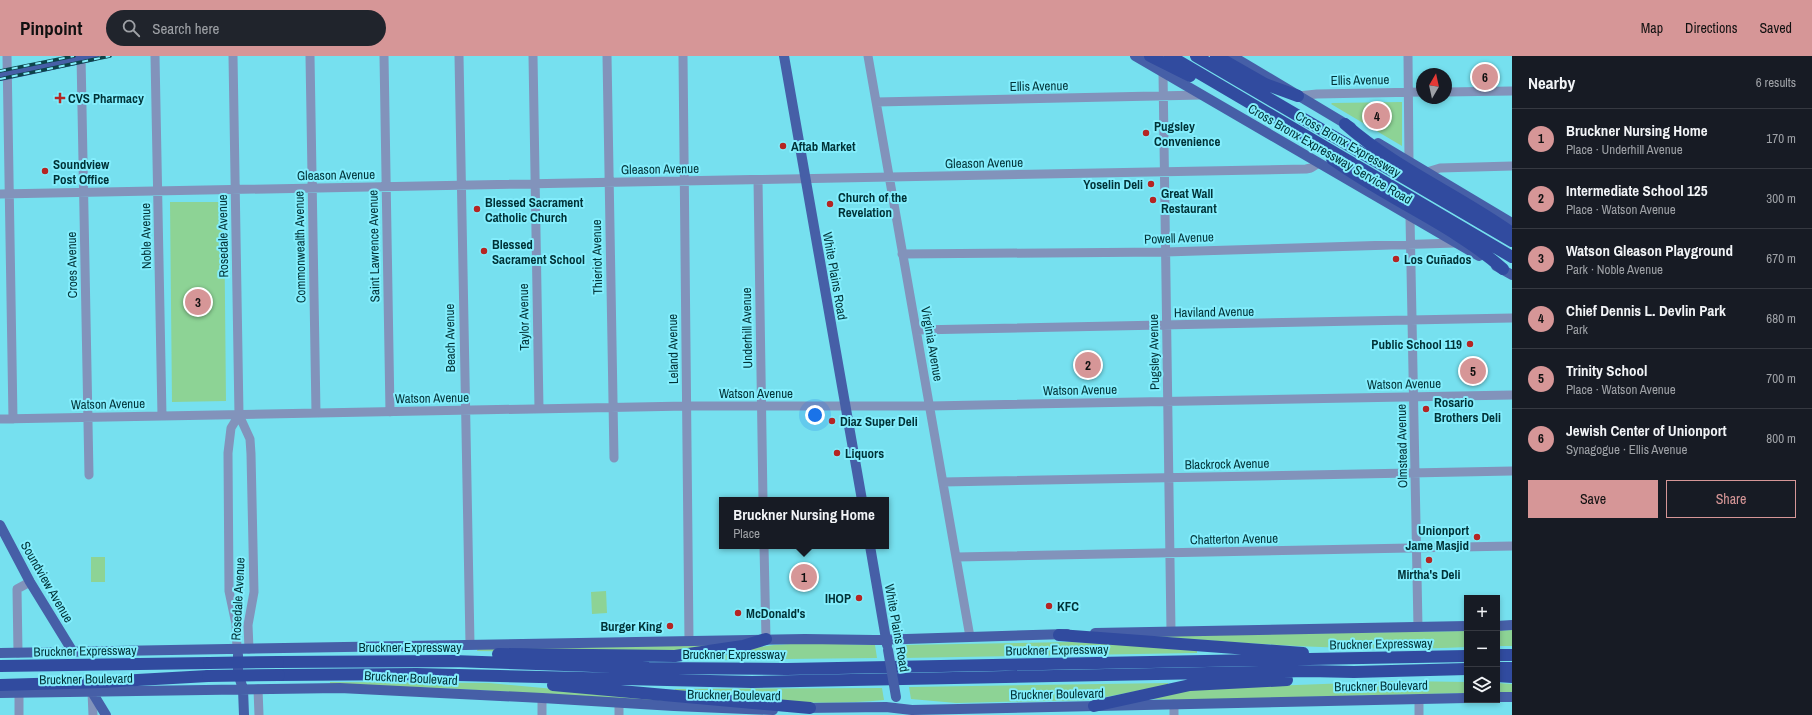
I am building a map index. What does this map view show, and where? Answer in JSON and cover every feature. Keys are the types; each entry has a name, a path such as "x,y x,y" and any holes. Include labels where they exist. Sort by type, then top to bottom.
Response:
{"highway":[{"path":"1150,56 1252,104"},
{"name":"Cross Bronx Expressway","path":"1170,56 1512,257"},
{"name":"Cross Bronx Expressway","path":"1196,56 1512,241"},
{"path":"1216,56 1265,84 1298,96"},
{"path":"1345,124 1375,149 1486,214 1512,233"},
{"path":"1292,127 1350,172 1467,241 1507,272"},
{"path":"1059,635 1288,651 1344,658"},
{"path":"453,661 497,654 675,656 743,646 766,639"},
{"path":"1500,655 1512,655"},
{"name":"Bruckner Expressway","path":"0,666 453,661 614,667 767,669 1464,656"},
{"name":"Bruckner Expressway","path":"0,678 397,674 655,681 758,682 1309,671 1354,672 1464,668"},
{"path":"1500,668 1512,668"},
{"path":"1424,669 1464,673"},
{"path":"1094,706 1190,685 1310,679 1354,672"},
{"path":"0,685 102,682 208,676"},
{"path":"496,676 541,684 810,708"},
{"path":"1500,676 1512,677"}],"main road":[{"path":"4,75 81,57 94,56"},
{"name":"White Plains Road","path":"784,56 861,497"},
{"name":"Cross Bronx Expressway Service Road","path":"1135,56 1507,272"},
{"path":"1232,56 1512,224"},
{"name":"Soundview Avenue","path":"0,525 30,582 73,652"},
{"name":"White Plains Road","path":"871,549 899,712"},
{"path":"1500,626 1512,625"},
{"name":"Bruckner Boulevard","path":"0,653 766,639 886,639 1059,635 1080,633 1464,626"},
{"name":"Rosedale Avenue","path":"238,649 238,674 243,689 244,715"},
{"name":"Rosedale Avenue","path":"243,689 249,673 249,649"},
{"name":"Bruckner Boulevard","path":"0,693 357,688 768,712 810,708 842,711 886,707 899,712 912,710 1464,698"},
{"path":"92,692 106,715"},
{"path":"1500,697 1512,697"}],"street":[{"path":"7,56 4,75 5,194 13,419"},
{"name":"Noble Avenue","path":"155,56 162,416"},
{"name":"Rosedale Avenue","path":"232,56 239,415 250,439 251,454 254,592 248,625 249,649"},
{"name":"Commonwealth Avenue","path":"310,56 316,413"},
{"name":"Saint Lawrence Avenue","path":"384,56 390,412"},
{"name":"Beach Avenue","path":"459,56 464,411 470,644"},
{"name":"Taylor Avenue","path":"533,56 539,409"},
{"name":"Thieriot Avenue","path":"608,56 614,458"},
{"name":"Leland Avenue","path":"683,56 689,641"},
{"name":"Virginia Avenue","path":"868,56 970,637"},
{"path":"1408,56 1409,162"},
{"name":"Croes Avenue","path":"81,57 89,474"},
{"name":"Pugsley Avenue","path":"1163,72 1162,96 1171,631"},
{"path":"1452,92 1512,91"},
{"name":"Ellis Avenue","path":"1298,96 1318,94 1416,92"},
{"name":"Ellis Avenue","path":"876,102 1202,95"},
{"name":"Gleason Avenue","path":"5,194 1306,169 1319,163"},
{"path":"1427,172 1440,168 1512,166"},
{"name":"Underhill Avenue","path":"758,180 763,497"},
{"name":"Olmstead Avenue","path":"1410,217 1418,627"},
{"name":"Powell Avenue","path":"902,254 1165,252 1456,243"},
{"name":"Haviland Avenue","path":"916,330 1512,318"},
{"name":"Watson Avenue","path":"0,419 687,406 930,406 1512,395"},
{"name":"Rosedale Avenue","path":"238,649 236,624 229,591 228,453 231,428 239,415"},
{"name":"Blackrock Avenue","path":"943,482 1512,471"},
{"name":"Chatterton Avenue","path":"956,557 1512,546"},
{"path":"764,549 766,639"},
{"path":"18,653 17,589 30,582"},
{"path":"258,689 259,715"},
{"path":"92,692 93,715"},
{"path":"19,693 19,715"},
{"path":"542,698 542,715"},
{"path":"1419,699 1419,715"},
{"path":"619,703 619,715"},
{"path":"1174,704 1174,715"}],"green space":[{"path":"1402,102 1402,146 1331,104 1332,103"},
{"path":"170,202 224,202 226,401 172,402"},
{"path":"91,557 105,557 105,582 91,582"},
{"path":"606,591 607,613 592,614 591,592"},
{"path":"1512,630 1512,646 1500,646 1500,631"},
{"path":"1464,631 1464,647 1387,649 1347,648 1148,636"},
{"path":"1072,642 1197,649 1197,653 903,658 901,645"},
{"path":"805,643 875,645 877,658 695,660 695,657 774,645"},
{"path":"708,644 708,648 667,654 477,651 478,648"},
{"path":"1402,681 1464,682 1464,693 1180,700 1148,699 1194,689"},
{"path":"330,682 489,683 706,704 460,689 330,684"},
{"path":"1168,683 1168,685 1090,700 956,703 911,699 909,687"},
{"path":"1500,683 1512,684 1512,692 1500,693"},
{"path":"882,688 884,700 832,703 779,701 674,692 675,689"}],"railway":[{"path":"0,71 74,56"},
{"path":"0,79 110,56"}],"place":[{"name":"Jewish Center of Unionport","path":"1485,77"},
{"name":"CVS Pharmacy","path":"60,98"},
{"name":"Chief Dennis L. Devlin Park","path":"1377,116"},
{"name":"Pugsley Convenience","path":"1146,133"},
{"name":"Aftab Market","path":"783,146"},
{"name":"Soundview Post Office","path":"45,171"},
{"name":"Yoselin Deli","path":"1151,184"},
{"name":"Great Wall Restaurant","path":"1153,200"},
{"name":"Church of the Revelation","path":"830,204"},
{"name":"Blessed Sacrament Catholic Church","path":"477,209"},
{"name":"Blessed Sacrament School","path":"484,251"},
{"name":"Los Cuñados","path":"1396,259"},
{"name":"Watson Gleason Playground","path":"198,302"},
{"name":"Public School 119","path":"1470,344"},
{"name":"Intermediate School 125","path":"1088,365"},
{"name":"Trinity School","path":"1473,371"},
{"name":"Rosario Brothers Deli","path":"1426,409"},
{"name":"Diaz Super Deli","path":"832,421"},
{"name":"Liquors","path":"837,453"},
{"name":"Unionport Jame Masjid","path":"1477,537"},
{"name":"Mirtha's Deli","path":"1429,560"},
{"name":"Bruckner Nursing Home","path":"804,577"},
{"name":"IHOP","path":"859,598"},
{"name":"KFC","path":"1049,606"},
{"name":"McDonald's","path":"738,613"},
{"name":"Burger King","path":"670,626"}]}
